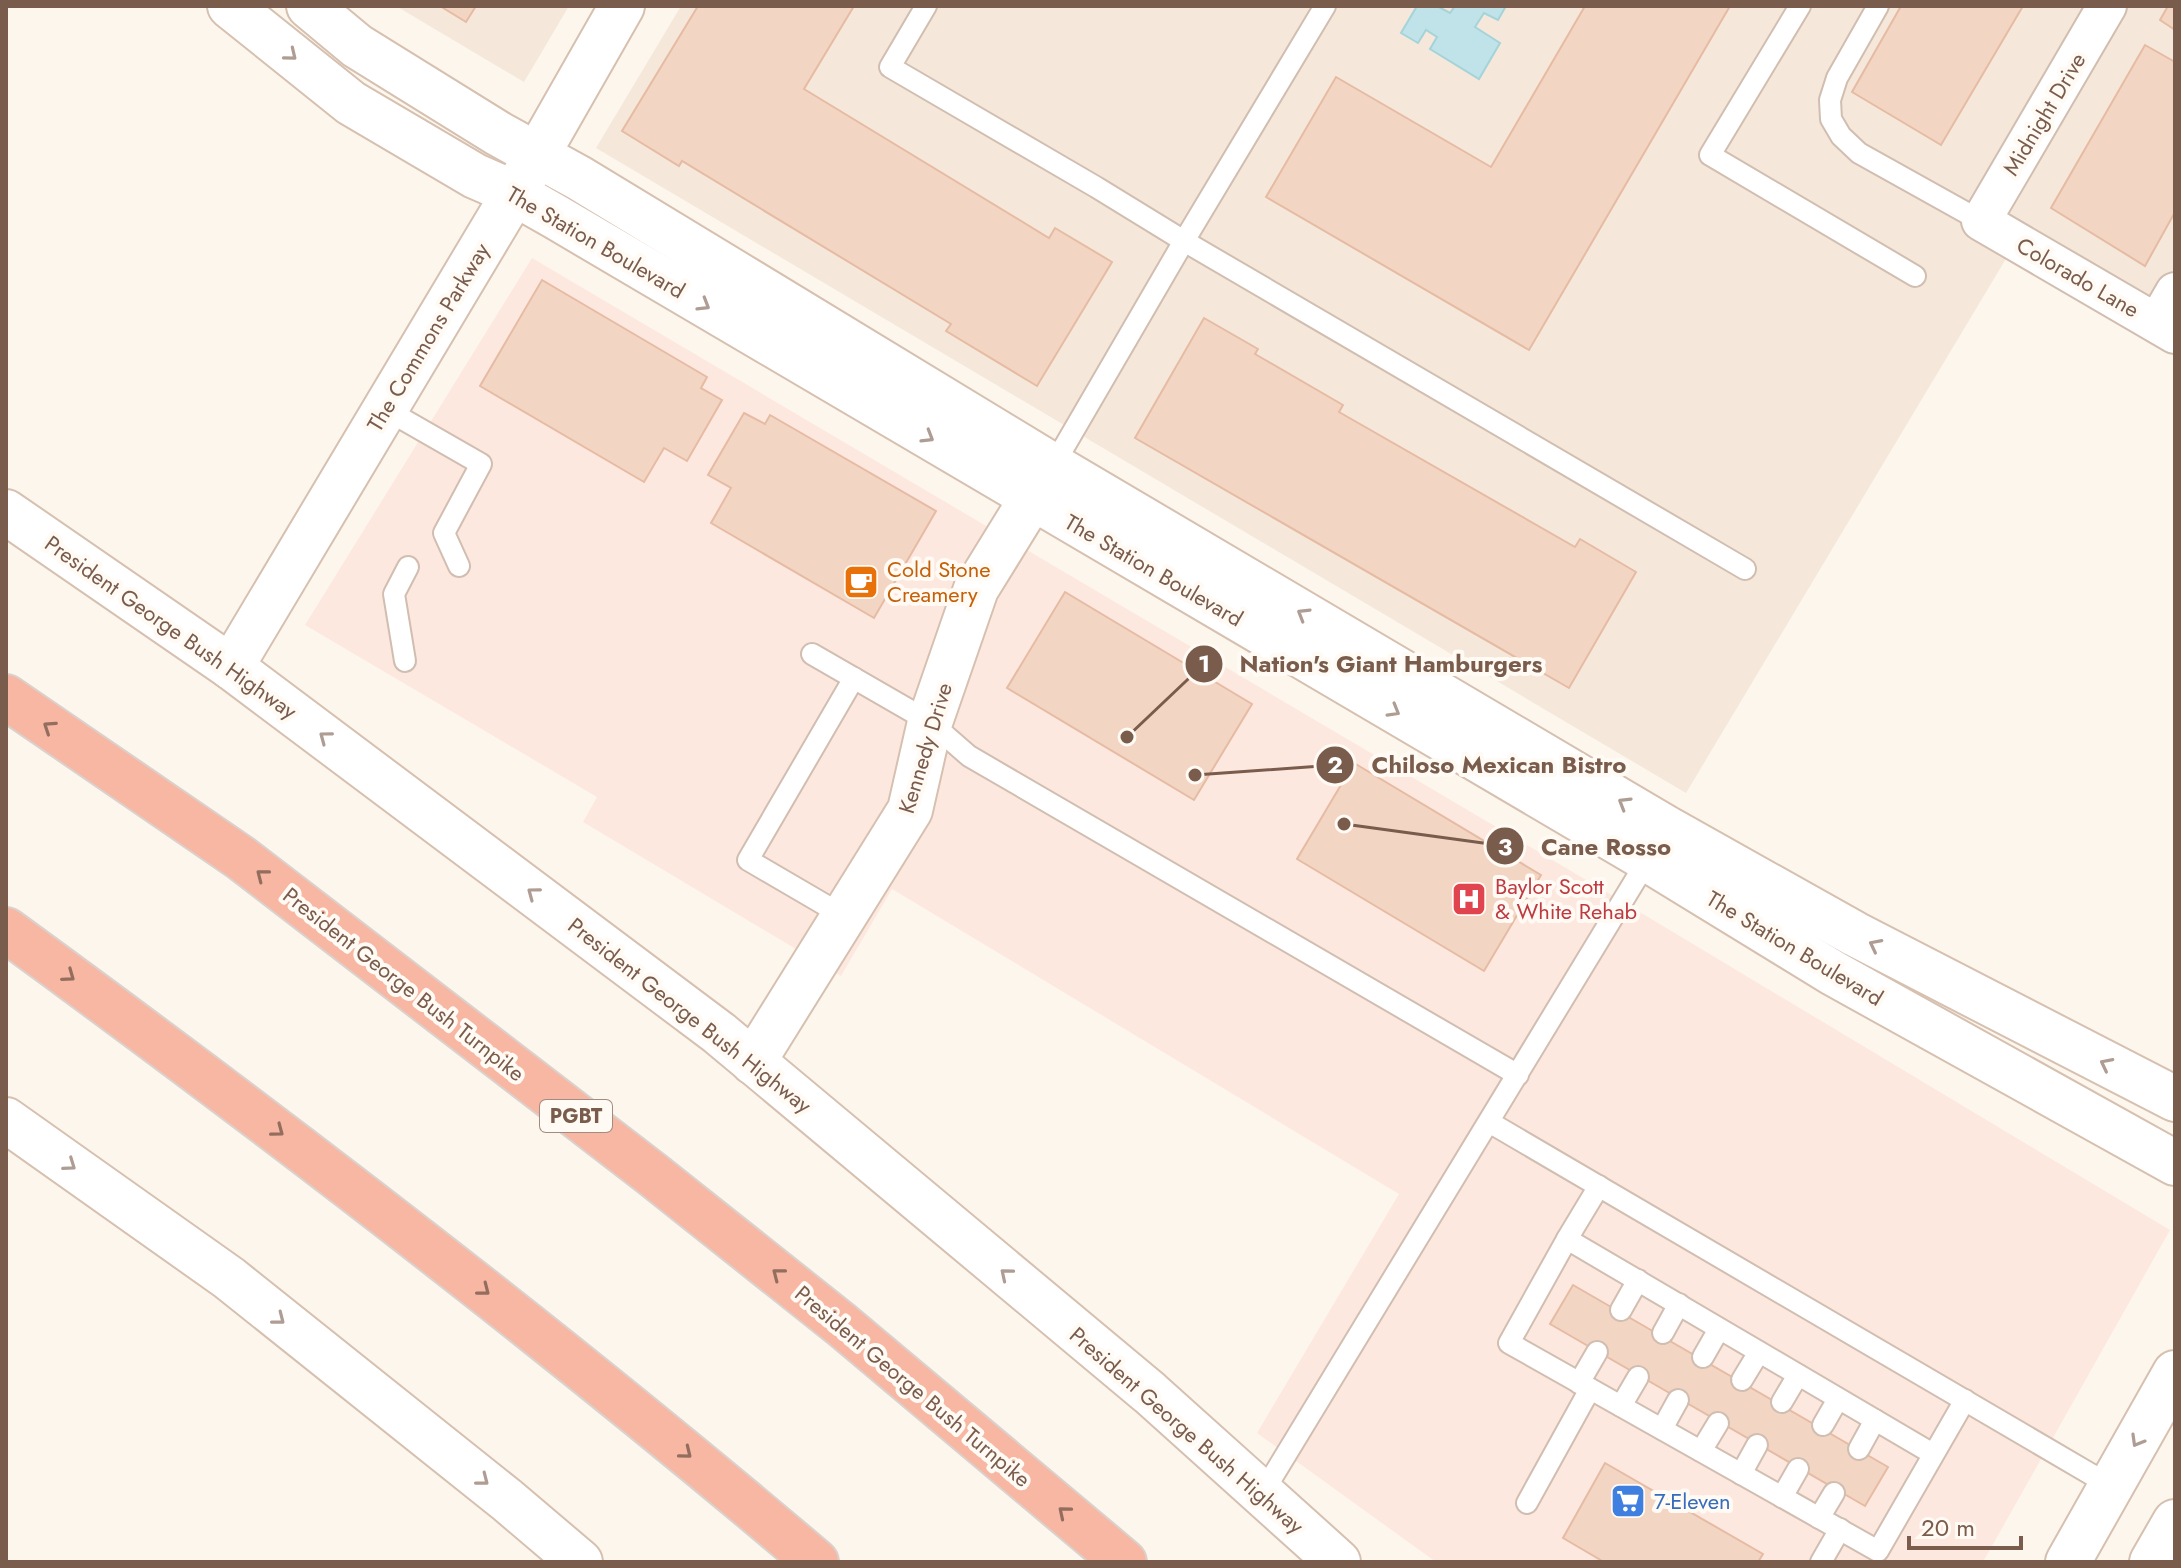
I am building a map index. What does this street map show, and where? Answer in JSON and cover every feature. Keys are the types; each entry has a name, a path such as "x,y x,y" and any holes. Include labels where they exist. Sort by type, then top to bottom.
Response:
{"highway":[{"name":"President George Bush Turnpike","path":"6,697 241,858 652,1174 842,1325 1124,1562"},
{"path":"6,930 214,1082 430,1248 630,1407 816,1562"}],"street":[{"name":"The Station Boulevard","path":"230,6 351,103 475,176 514,193 1042,482 1656,844 1833,973 2175,1163"},
{"name":"The Station Boulevard","path":"309,6 357,46 499,134 579,178 1042,482"},
{"name":"The Commons Parkway","path":"231,667 537,155 622,6"},
{"name":"Midnight Drive","path":"1981,221 2107,6"},
{"name":"Colorado Lane","path":"1981,221 2169,316"},
{"name":"Kennedy Drive","path":"753,1062 910,810 930,722 976,589 1042,482"},
{"name":"President George Bush Highway","path":"6,512 231,667 696,1016 1150,1393 1338,1562"},
{"name":"The Station Boulevard","path":"1656,844 1855,934 2175,1099"},
{"path":"6,1120 229,1278 580,1562"},
{"path":"2068,1562 2175,1373"},
{"path":"2152,1562 2175,1522"}],"lane":[{"path":"926,6 890,67 1745,569"},
{"path":"1042,482 1325,6"},
{"path":"1800,6 1710,155 1915,276"},
{"path":"1878,6 1837,78 1830,100 1831,119 1841,136 1859,153 1981,221"},
{"path":"385,409 481,464 444,533 459,566"},
{"path":"405,661 394,594 408,567"},
{"path":"812,654 930,722 969,756 1518,1075"},
{"path":"844,916 748,860 854,678"},
{"path":"1262,1494 1656,844"},
{"path":"1489,1122 2111,1486"},
{"path":"1599,1186 1509,1343 1878,1551 1965,1400"},
{"path":"1567,1239 1933,1454"},
{"path":"1621,1310 1638,1280"},
{"path":"1663,1333 1679,1304"},
{"path":"1703,1357 1719,1329"},
{"path":"1527,1503 1585,1386 1597,1352"},
{"path":"1742,1380 1759,1352"},
{"path":"1782,1402 1798,1375"},
{"path":"1621,1406 1638,1377"},
{"path":"1823,1425 1838,1399"},
{"path":"1662,1429 1678,1400"},
{"path":"1859,1449 1875,1420"},
{"path":"1701,1451 1718,1423"},
{"path":"1741,1474 1757,1445"},
{"path":"1782,1497 1798,1469"},
{"path":"1819,1518 1834,1493"},
{"path":"1821,1562 1840,1529"}],"shaded area":[{"path":"396,6 569,6 524,82"},
{"path":"681,6 2175,6 2175,352 2007,257 1686,793 596,148"},
{"path":"532,258 1588,881 2170,1230 1983,1562 1436,1562 1257,1433 1399,1194 892,889 841,976 583,822 597,797 305,625"}],"water":[{"path":"1417,6 1437,6 1450,13 1455,6 1506,6 1498,20 1484,13 1475,27 1500,43 1479,79 1430,49 1437,37 1426,30 1418,43 1401,33"}],"building":[{"path":"440,6 476,6 466,22"},
{"path":"698,6 854,6 804,89 1049,238 1055,228 1112,262 1037,386 946,331 951,324 682,161 679,166 622,131"},
{"path":"1585,6 1730,6 1529,350 1266,197 1336,77 1491,167"},
{"path":"1901,6 2023,6 1941,145 1852,92"},
{"path":"2168,6 2175,6 2175,30 2160,20"},
{"path":"2145,45 2175,62 2175,212 2145,266 2051,208"},
{"path":"542,280 707,377 701,388 722,400 687,461 664,448 644,482 480,386"},
{"path":"1204,318 1258,349 1255,354 1343,405 1339,412 1575,547 1580,539 1636,572 1569,688 1135,438"},
{"path":"744,413 765,424 770,415 936,511 874,618 711,523 731,488 708,475"},
{"path":"1065,592 1252,704 1194,800 1007,688"},
{"path":"1354,763 1541,875 1484,971 1297,859"},
{"name":"7-Eleven","path":"1573,1285 1888,1467 1865,1506 1550,1324"},
{"name":"7-Eleven","path":"1605,1463 1763,1554 1758,1562 1604,1562 1563,1538"}],"place":[{"name":"Cold Stone Creamery","path":"861,582"},
{"name":"Nation's Giant Hamburgers","path":"1127,737"},
{"name":"Chiloso Mexican Bistro","path":"1195,775"},
{"name":"Cane Rosso","path":"1344,824"},
{"name":"Baylor Scott & White Rehab","path":"1469,899"},
{"name":"7-Eleven","path":"1628,1501"}]}
